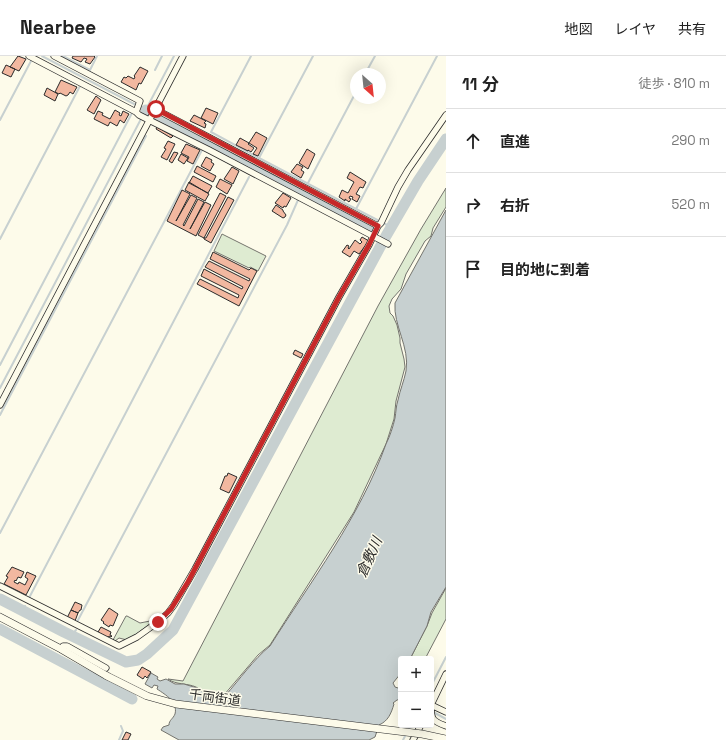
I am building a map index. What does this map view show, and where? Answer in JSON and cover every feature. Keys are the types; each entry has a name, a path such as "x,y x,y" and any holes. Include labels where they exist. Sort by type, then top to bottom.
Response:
{"street":[{"path":"29,56 388,244"},
{"path":"0,405 142,116 140,101 54,56"},
{"path":"142,116 156,109 183,56"},
{"path":"156,109 380,224"},
{"path":"0,586 119,646 136,637 163,618 171,609 188,582 339,297 376,238 380,224 398,187 446,115"},
{"name":"千両街道","path":"0,617 61,649 107,676 147,696 176,704 446,738"},
{"path":"61,649 63,646 67,646 106,668"},
{"path":"434,699 446,674"},
{"path":"434,706 446,712"},
{"path":"434,720 446,726"},
{"path":"413,740 418,728"}],"green space":[{"path":"446,188 446,207 433,228 431,236 425,241 406,274 401,289 392,299 389,306 390,313 397,325 405,367 396,401 394,419 386,444 354,512 270,645 258,655 224,695 210,695 193,686 171,681 168,679 183,681 378,306"},
{"path":"222,234 266,256 258,271 214,251"},
{"path":"446,588 446,619 427,656 412,656 427,626 432,613"},
{"path":"126,616 140,623 155,620 131,638 127,640 119,638 115,641 113,640"}],"water":[{"name":"倉敷川","path":"446,210 446,587 431,612 427,626 412,656 398,656 398,677 393,683 395,687 398,688 398,700 393,703 392,711 389,717 379,725 375,737 369,740 179,740 161,730 163,727 169,725 175,714 175,706 167,696 157,689 158,686 154,685 152,688 145,684 151,673 158,677 157,679 160,681 166,679 175,684 184,684 197,688 208,695 225,696 252,663 270,646 334,548 363,497 390,435 397,402 406,371 406,353 396,320 395,303"}],"building":[{"path":"18,56 26,59 19,71 10,67"},
{"path":"73,56 95,57 90,64 85,62 87,59 84,58 81,62 72,58"},
{"path":"6,65 15,69 11,77 2,73"},
{"path":"140,67 148,71 141,84 139,83 136,90 121,82 124,77 126,78 128,76 134,79 134,76"},
{"path":"61,80 77,87 73,94 70,92 66,96 55,92"},
{"path":"47,88 58,94 55,101 44,95"},
{"path":"96,96 101,100 94,114 87,110"},
{"path":"206,108 218,113 213,124 201,118"},
{"path":"115,110 120,113 119,115 121,116 123,111 129,114 124,123 120,120 117,126 110,122 108,126 94,119 98,111 110,119"},
{"path":"194,115 206,121 204,123 206,124 205,128 190,121"},
{"path":"157,127 173,136 171,138 156,129"},
{"path":"256,132 267,138 258,156 253,154 257,148 249,143"},
{"path":"240,138 254,148 251,152 236,145"},
{"path":"168,141 175,144 167,160 161,157 166,149 164,148"},
{"path":"186,144 200,150 193,164 187,161 189,157 181,153"},
{"path":"307,149 315,154 308,169 299,163"},
{"path":"174,152 178,153 172,163 169,161"},
{"path":"181,154 188,158 184,164 178,160"},
{"path":"206,157 212,160 211,162 214,164 210,171 201,166"},
{"path":"297,164 303,167 301,170 304,172 301,178 291,172"},
{"path":"197,166 216,176 213,182 194,172"},
{"path":"232,167 239,171 233,184 224,179"},
{"path":"350,172 366,182 363,188 360,187 356,194 360,196 357,202 350,196 349,198 351,199 349,202 339,197 342,190 348,193 354,182 347,178"},
{"path":"193,176 212,186 208,193 189,183"},
{"path":"220,179 232,185 227,194 216,187"},
{"path":"189,182 209,194 205,201 185,190"},
{"path":"182,190 190,194 176,221 191,195 197,198 183,225 184,226 198,199 204,202 190,229 205,202 211,205 196,236 167,221"},
{"path":"220,193 226,196 204,238 198,235"},
{"path":"283,193 291,198 286,207 284,206 283,208 275,203"},
{"path":"228,197 234,200 211,243 204,238 206,238"},
{"path":"276,205 283,210 286,215 285,217 283,218 272,211"},
{"path":"362,237 369,241 359,254 354,251 350,257 342,252 347,245 349,246 349,249 355,240 360,244 362,242 360,240"},
{"path":"213,252 249,270 251,268 257,271 239,306 197,284 200,279 238,298 239,295 201,276 204,269 242,289 243,287 205,267 209,261 249,281 250,279 210,259"},
{"path":"295,350 303,354 301,358 293,354"},
{"path":"228,473 237,477 229,493 220,489 225,476 227,476"},
{"path":"12,567 24,572 21,578 18,577 14,582 18,584 19,582 25,585 28,579 25,577 27,572 36,576 26,595 4,584 8,577 6,576"},
{"path":"75,602 82,605 81,610 78,613 71,610"},
{"path":"109,608 118,614 113,626 110,625 109,627 101,620"},
{"path":"71,610 78,613 75,621 67,618"},
{"path":"101,627 111,632 110,635 112,636 109,636 108,638 98,632"},
{"path":"142,667 151,672 147,678 145,676 143,679 137,675"},
{"path":"126,732 131,734 128,740 122,740"}],"waterway":[{"path":"42,56 136,105"},
{"path":"63,56 90,70 97,56"},
{"path":"155,70 162,56"},
{"path":"0,388 174,56"},
{"path":"251,56 211,132 259,158"},
{"path":"313,56 259,158 356,209"},
{"path":"368,68 375,56"},
{"path":"391,227 356,209 437,56"},
{"path":"0,120 31,61"},
{"path":"0,239 80,86"},
{"path":"308,183 350,103"},
{"path":"0,365 132,113"},
{"path":"155,115 373,229"},
{"path":"0,415 146,136"},
{"path":"0,599 126,662 138,660 147,654 173,630 386,236 418,181 446,139"},
{"path":"0,533 202,150"},
{"path":"29,598 249,177"},
{"path":"77,622 287,225 298,200"},
{"path":"23,611 25,606"},
{"path":"0,629 132,699"},
{"path":"71,636 76,630"},
{"path":"434,680 446,657"},
{"path":"435,713 446,719"},
{"path":"119,740 123,731 121,726"},
{"path":"403,740 409,728"}],"route":[{"path":"156,109 378,226 188,582 171,609 158,622"}]}
